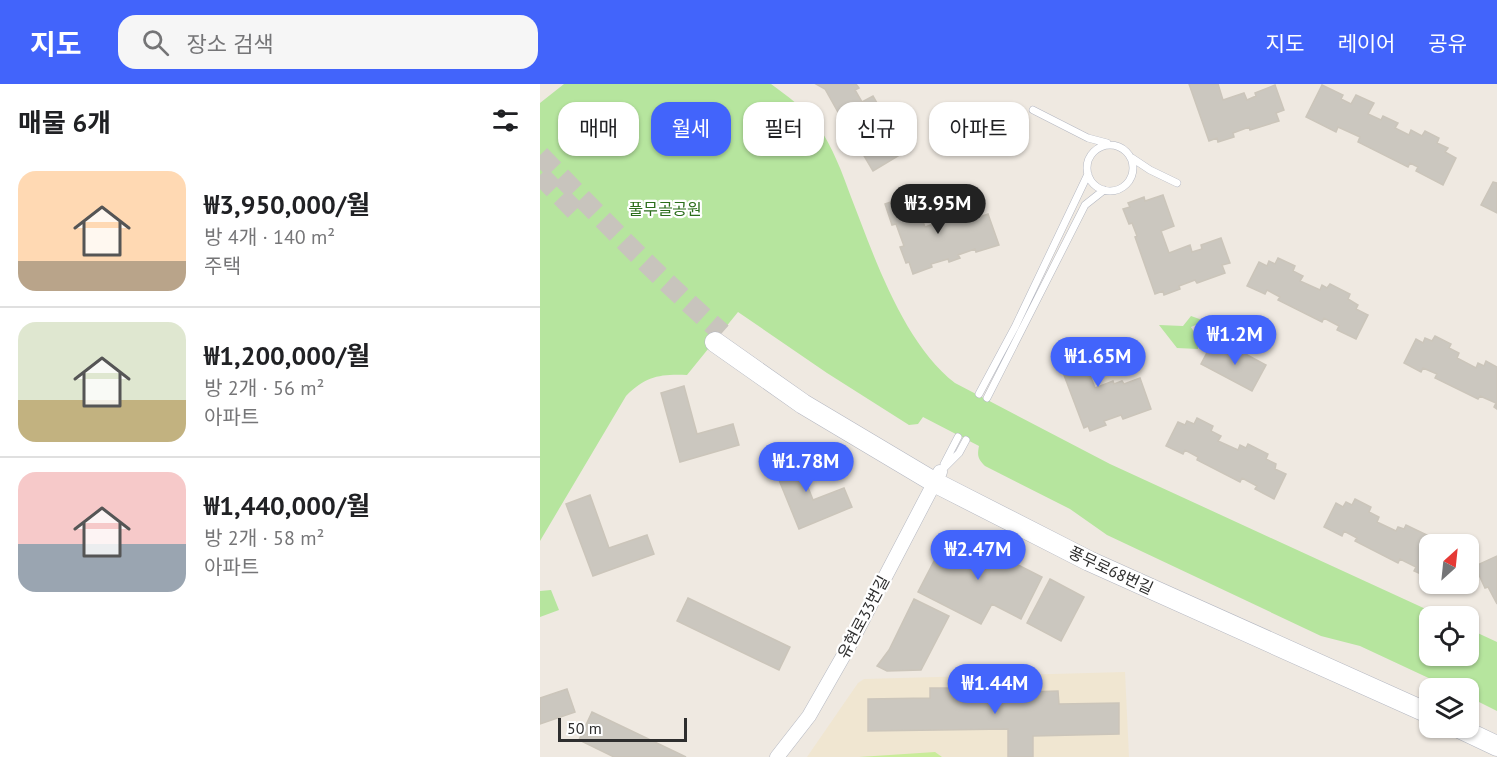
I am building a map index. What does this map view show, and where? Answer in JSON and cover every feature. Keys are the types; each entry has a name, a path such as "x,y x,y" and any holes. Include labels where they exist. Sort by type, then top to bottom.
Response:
{"street":[{"name":"풍무로68번길","path":"719,337 937,477 1089,561 1419,709"},
{"name":"풍무로68번길","path":"937,477 1137,572 1419,698"},
{"name":"유현로33번길","path":"777,757 808,716 843,656 937,477"},
{"path":"1479,726 1497,735"},
{"path":"1479,737 1497,746"}],"lane":[{"path":"1033,110 1088,138 1126,150 1150,170 1177,183"},
{"path":"979,394 1015,327 1088,174 1088,138"},
{"path":"1089,159 1098,148 1112,145"},
{"path":"1131,156 1133,164 1131,179"},
{"path":"1088,174 1097,187 1112,191 1150,170"},
{"path":"987,398 1085,205 1104,190"},
{"path":"937,477 958,437"},
{"path":"937,477 959,453 966,440"}],"shaded area":[{"path":"1125,672 1129,757 807,757 858,683 864,679"}],"green space":[{"name":"풀무골공원","path":"564,84 771,84 795,102 743,102 743,156 824,156 824,136 841,169 880,271 905,322 937,366 955,383 1110,464 1419,606 1419,666 1479,666 1479,634 1497,642 1497,711 1479,702 1479,678 1429,678 1360,646 1321,636 1107,535 1070,509 985,466 979,457 979,446 923,417 918,424 909,425 827,373 738,312 687,375 669,375 647,380 626,396 540,541 540,103"},
{"path":"1191,316 1205,321 1191,327 1198,339 1198,349 1177,348 1159,325 1183,326"},
{"path":"551,590 559,610 540,617 540,591"},
{"path":"935,752 942,757 859,757"}],"building":[{"path":"816,84 856,84 859,88 855,90 862,102 836,102 836,109 825,89"},
{"path":"1189,84 1218,84 1223,100 1244,93 1247,100 1256,96 1255,93 1275,85 1284,110 1276,113 1279,121 1250,130 1249,127 1233,133 1234,137 1218,142 1217,138 1209,141"},
{"path":"1322,85 1343,95 1341,99 1351,104 1356,95 1374,103 1368,114 1381,120 1383,116 1398,123 1395,128 1409,135 1411,130 1422,136 1425,131 1439,138 1437,143 1448,148 1445,152 1456,158 1443,185 1416,171 1418,167 1410,163 1408,167 1358,142 1360,137 1338,127 1336,132 1306,117"},
{"path":"873,96 876,102 862,102"},
{"path":"864,156 898,156 873,171"},
{"path":"1493,182 1497,183 1497,213 1481,205"},
{"path":"911,195 916,211 919,210 925,227 962,214 963,218 976,214 977,218 988,214 999,245 976,252 975,249 958,255 960,258 931,264 932,267 913,274 900,247 904,246 896,224 892,225 885,204"},
{"path":"1163,195 1174,226 1161,231 1169,253 1190,245 1192,252 1202,249 1201,245 1221,238 1230,263 1222,265 1225,273 1197,283 1195,280 1164,295 1163,291 1155,294 1135,237 1137,236 1123,209 1130,207 1128,203 1144,197 1145,201"},
{"path":"1278,258 1295,266 1293,271 1303,276 1300,281 1320,290 1322,285 1327,288 1330,284 1350,294 1348,299 1358,305 1356,309 1368,315 1356,339 1337,330 1339,326 1324,318 1322,322 1278,300 1280,297 1267,290 1265,294 1247,286 1259,262 1267,266 1269,261 1275,264"},
{"path":"1435,336 1451,344 1449,348 1459,353 1457,358 1476,368 1478,363 1484,366 1486,361 1497,367 1497,409 1494,407 1496,403 1480,396 1478,399 1435,378 1437,374 1423,368 1421,372 1404,363 1416,339 1423,343 1425,338 1432,341"},
{"path":"1092,340 1103,371 1090,375 1095,388 1113,381 1114,384 1122,381 1124,384 1140,378 1151,409 1123,419 1121,415 1104,421 1106,425 1090,431 1088,426 1084,428 1056,354 1061,352 1059,348 1074,342 1075,346"},
{"path":"1225,343 1266,365 1252,391 1201,364 1210,347 1220,352"},
{"path":"684,386 697,434 733,424 739,445 680,462 661,393"},
{"path":"1197,418 1213,426 1211,431 1221,436 1218,441 1238,450 1240,445 1246,448 1248,444 1268,454 1266,459 1276,464 1275,469 1286,474 1274,499 1255,489 1257,486 1242,478 1240,482 1197,460 1198,457 1185,450 1183,454 1166,446 1178,422 1185,425 1187,421 1194,424"},
{"path":"793,449 813,500 844,488 852,507 799,529 770,458"},
{"path":"590,495 609,548 647,535 654,554 593,576 566,504"},
{"path":"1355,499 1371,507 1369,512 1379,517 1377,522 1396,531 1398,527 1404,529 1406,525 1425,534 1419,534 1419,573 1414,571 1416,567 1400,559 1398,563 1355,541 1357,538 1344,531 1342,536 1324,527 1336,503 1343,507 1346,502 1352,505"},
{"path":"959,535 1042,577 1021,619 992,604 981,624 918,592 946,538"},
{"path":"1497,556 1497,604 1488,587 1485,588 1479,575 1479,564"},
{"path":"1050,579 1084,597 1061,641 1027,623"},
{"path":"688,598 790,647 779,670 677,621"},
{"path":"914,599 949,616 921,670 887,671 877,666 889,650"},
{"path":"1026,686 1026,692 1058,691 1059,704 1119,703 1119,734 1033,736 1033,757 1008,757 1008,729 868,731 868,699 930,698 930,688 987,688 987,700 1001,699 1001,687"},
{"path":"567,689 575,712 540,724 540,698"},
{"path":"592,712 686,757 614,757 579,740"}],"tunnel":[{"path":"540,155 652,268 722,333"},
{"path":"540,175 578,214"}]}
